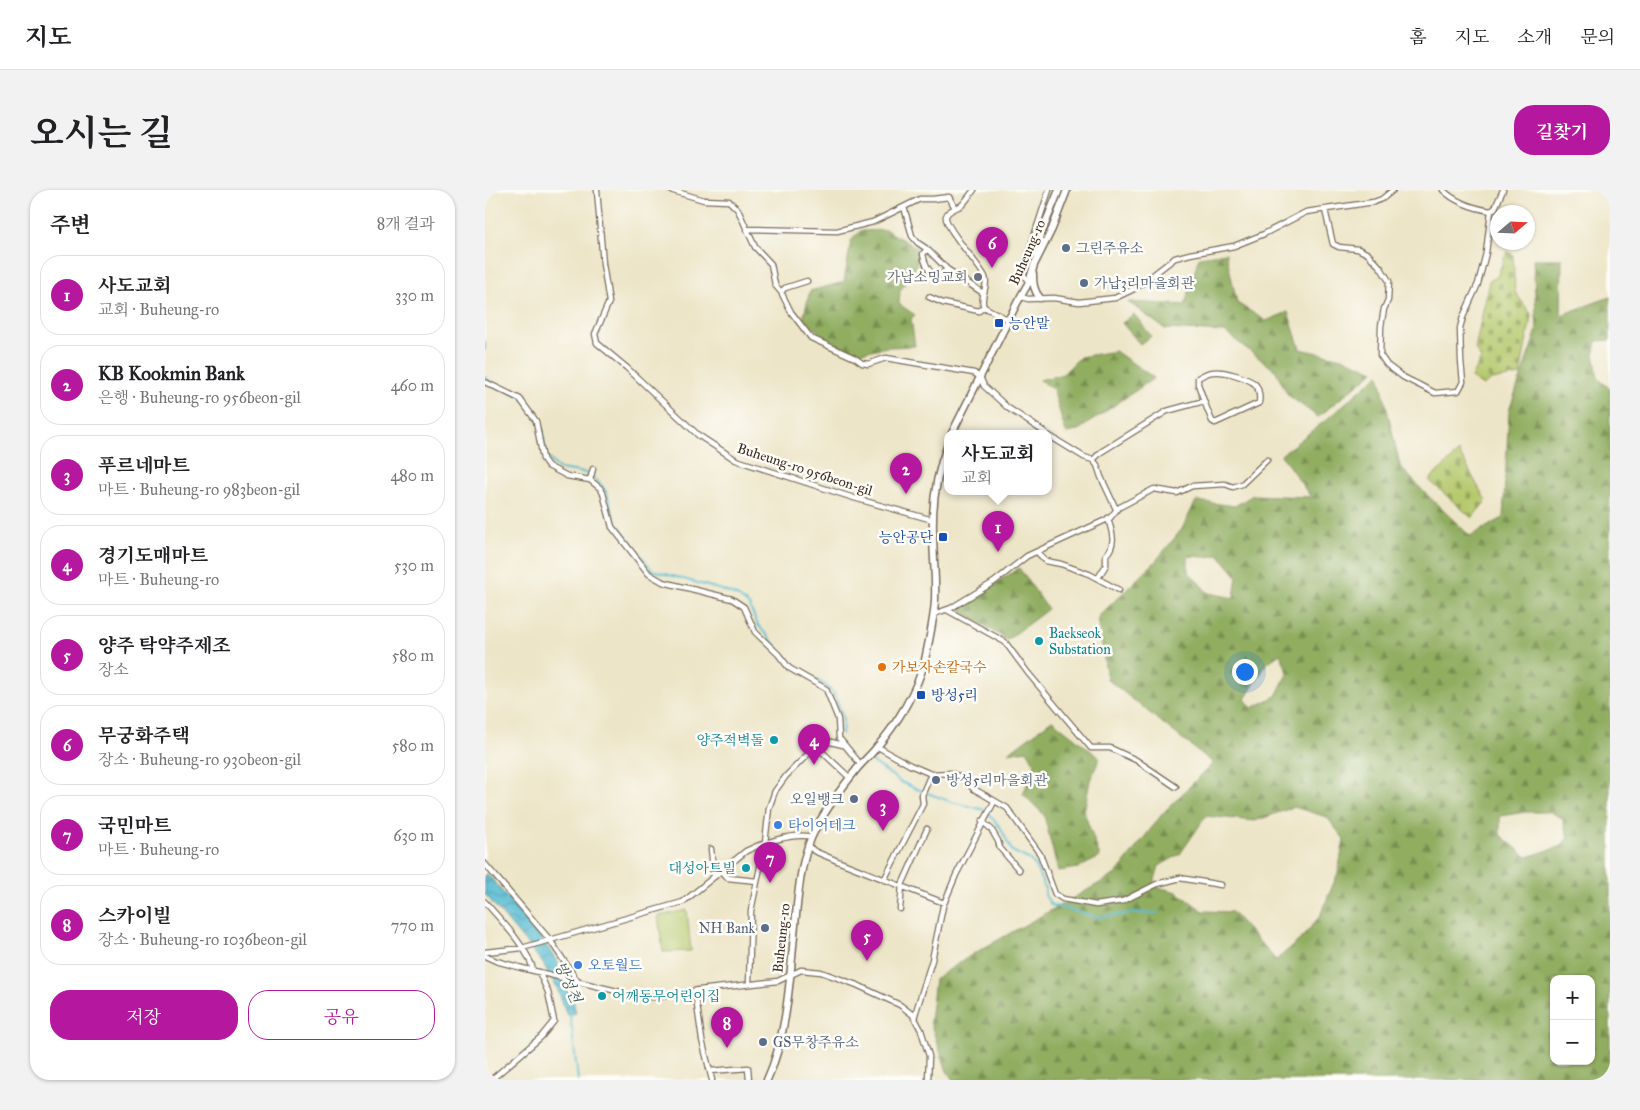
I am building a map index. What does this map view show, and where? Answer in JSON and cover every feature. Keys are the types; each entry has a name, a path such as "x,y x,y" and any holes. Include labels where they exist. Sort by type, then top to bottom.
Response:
{"main road":[{"path":"1040,298 1034,288 1034,268 1041,234 1059,190"},
{"name":"Buheung-ro","path":"954,430 1029,282 1067,190"},
{"name":"Buheung-ro","path":"767,1080 777,1055 786,1009 797,904 812,837 835,799 850,778 878,746 908,702 917,685 925,657 934,614 933,520 937,476 944,456"}],"street":[{"name":"Buheung-ro 956beon-gil","path":"597,190 609,302 595,334 597,343 627,368 698,435 736,460 854,498 933,520"},
{"path":"670,190 704,200 729,201 739,210 755,247 771,264 775,285 781,292 791,312 811,338 862,363 868,364 886,358 974,373 981,377 984,386 1008,408 1041,430"},
{"path":"974,190 963,204 947,214 947,224 987,281 983,294 983,307"},
{"path":"1029,282 1022,273 1041,221 1049,190"},
{"path":"1021,297 1028,300 1054,298 1079,302 1115,298 1137,288 1175,258 1234,246 1264,234 1306,212 1374,202 1382,199 1393,190"},
{"path":"1443,190 1450,197 1465,205 1490,211"},
{"path":"1496,205 1503,190"},
{"path":"746,229 837,231 873,222 920,198 949,197 955,208"},
{"path":"904,207 912,236 918,243 927,249 947,269 983,294"},
{"path":"1325,210 1333,244 1339,247 1358,249 1368,254 1381,268 1389,281 1388,300 1384,309 1381,326 1380,355 1387,365 1403,377 1435,393 1458,391 1463,382 1460,328 1479,284 1486,252 1490,219"},
{"path":"927,249 923,254 925,265 937,280 947,269"},
{"path":"781,292 785,288 807,281"},
{"path":"929,297 943,303 979,311 983,307"},
{"path":"983,307 1009,320"},
{"path":"1215,371 1253,382 1257,386 1260,398 1259,403 1215,423 1212,421 1204,401 1198,384 1198,378 1215,371"},
{"path":"485,382 519,398 536,421 543,459 548,466 567,476 591,480 603,493 612,527 649,574 663,582 732,599 743,607 755,632 778,654 789,668 826,689 838,719 839,738 861,765"},
{"path":"1093,460 1101,452 1167,411 1204,401"},
{"path":"1052,437 1084,457 1093,460 1116,509"},
{"path":"934,614 947,610 995,582 1027,556 1108,518 1116,509 1154,489 1177,493 1192,486 1225,484 1233,487 1242,484 1267,460"},
{"path":"591,480 593,469"},
{"path":"1098,578 1106,565 1106,555 1113,548 1108,518"},
{"path":"1037,552 1046,561 1061,564 1098,578 1119,590"},
{"path":"947,610 1005,642 1091,748 1111,748 1136,760 1177,787"},
{"path":"843,745 827,741 816,746 850,778"},
{"name":"Buheung-ro","path":"749,984 751,911 765,843 769,808 775,791 786,776 816,746"},
{"path":"878,746 910,766 931,774 951,773 994,802 1007,808 1040,854 1055,894 1063,899 1095,905 1123,901 1157,884 1179,878 1221,885"},
{"path":"884,880 923,804 923,795 931,774"},
{"path":"914,1018 937,937 944,903 986,814 994,802"},
{"path":"983,821 998,841 1000,848 1019,870"},
{"path":"900,909 902,885 927,829"},
{"path":"485,952 522,948 683,902 746,851 765,843 801,835 812,837"},
{"path":"809,846 815,851 944,903"},
{"path":"711,850 714,877"},
{"path":"485,864 547,941 577,982"},
{"path":"722,871 728,878 757,881"},
{"path":"485,902 522,948 533,970"},
{"path":"485,956 496,961 577,982 649,997 778,982 801,970 829,974 900,1005 914,1018 921,1030 929,1056 928,1080"},
{"path":"491,1080 541,1036 554,1021 540,972"},
{"path":"695,991 702,1040 712,1080"},
{"path":"710,1071 748,1068 749,1080"}],"green space":[{"path":"886,230 917,248 919,258 911,277 900,290 899,304 915,315 911,319 915,346 887,347 856,353 830,341 803,319 810,291 844,282 851,241 860,231"},
{"path":"1507,251 1513,255 1515,292 1531,314 1530,322 1520,375 1491,380 1483,386 1471,378 1481,358 1475,349 1489,281 1497,277"},
{"path":"1226,253 1237,303 1266,321 1288,312 1300,349 1346,359 1374,371 1318,417 1288,395 1276,371 1225,332 1165,329 1128,302 1185,305 1199,257"},
{"path":"1533,259 1562,259 1561,315 1610,297 1610,340 1596,341 1594,354 1598,378 1610,389 1610,1080 953,1080 947,1071 930,1022 935,979 973,954 1116,874 1163,813 1213,763 1107,679 1098,617 1155,562 1182,529 1196,501 1235,506 1253,495 1311,497 1281,455 1326,420 1379,374 1400,466 1470,536 1503,518 1509,411 1537,330","holes":["1219,555 1237,576 1234,598 1208,593 1188,571 1188,556 1207,557","1280,654 1288,672 1276,696 1252,708 1245,699 1268,662","1294,807 1327,817 1344,839 1338,873 1320,916 1301,939 1276,960 1232,912 1203,911 1177,892 1153,886 1159,866 1180,854 1206,816 1255,821","1526,812 1551,812 1562,818 1568,837 1562,846 1527,857 1500,835 1500,816"]},
{"path":"1134,314 1151,336 1140,344 1122,323"},
{"path":"1115,351 1154,378 1077,431 1066,433 1053,389 1040,380 1063,374 1080,357"},
{"path":"1459,452 1486,501 1472,518 1429,480"},
{"path":"1019,568 1048,609 1007,640 960,610 968,601"},
{"path":"1052,720 1100,758 1090,780 1084,812 1100,857 1078,868 1058,871 1044,815 1023,794 1035,764 1027,750 1008,753"},
{"path":"687,910 691,951 663,952 658,916"}],"water":[{"path":"485,874 489,876 523,916 556,959 571,990 576,1013 567,1015 557,988 542,962 485,894"}],"waterway":[{"path":"485,342 485,350"},
{"path":"485,377 492,383"},
{"path":"497,385 520,396 530,406 542,426 546,455 554,464 560,469 586,473 600,483 607,493 615,521 652,570 722,590 739,597 749,605 758,625 792,665 825,685 835,695 843,717 842,735"},
{"path":"872,761 901,782 919,790 952,802 985,810 1000,827 1012,851 1034,864 1045,888 1045,895 1051,905 1097,917 1133,913 1157,913"},
{"name":"방성천","path":"570,1013 578,1080"}],"place":[{"name":"그린주유소","path":"1066,248"},
{"name":"무궁화주택","path":"992,268"},
{"name":"가납소밍교회","path":"978,277"},
{"name":"가납3리마을회관","path":"1084,283"},
{"name":"능안말","path":"999,323"},
{"name":"KB Kookmin Bank","path":"906,494"},
{"name":"능안공단","path":"943,537"},
{"name":"사도교회","path":"998,552"},
{"name":"Baekseok Substation","path":"1039,641"},
{"name":"가보자손칼국수","path":"882,667"},
{"name":"방성5리","path":"921,695"},
{"name":"양주적벽돌","path":"774,740"},
{"name":"경기도매마트","path":"814,765"},
{"name":"방성5리마을회관","path":"936,780"},
{"name":"오일뱅크","path":"854,799"},
{"name":"타이어테크","path":"778,825"},
{"name":"푸르네마트","path":"883,831"},
{"name":"대성아트빌","path":"746,868"},
{"name":"국민마트","path":"770,883"},
{"name":"NH Bank","path":"765,928"},
{"name":"양주 탁약주제조","path":"867,961"},
{"name":"오토월드","path":"578,965"},
{"name":"어깨동무어린이집","path":"602,996"},
{"name":"GS무창주유소","path":"763,1042"},
{"name":"스카이빌","path":"727,1048"}]}
